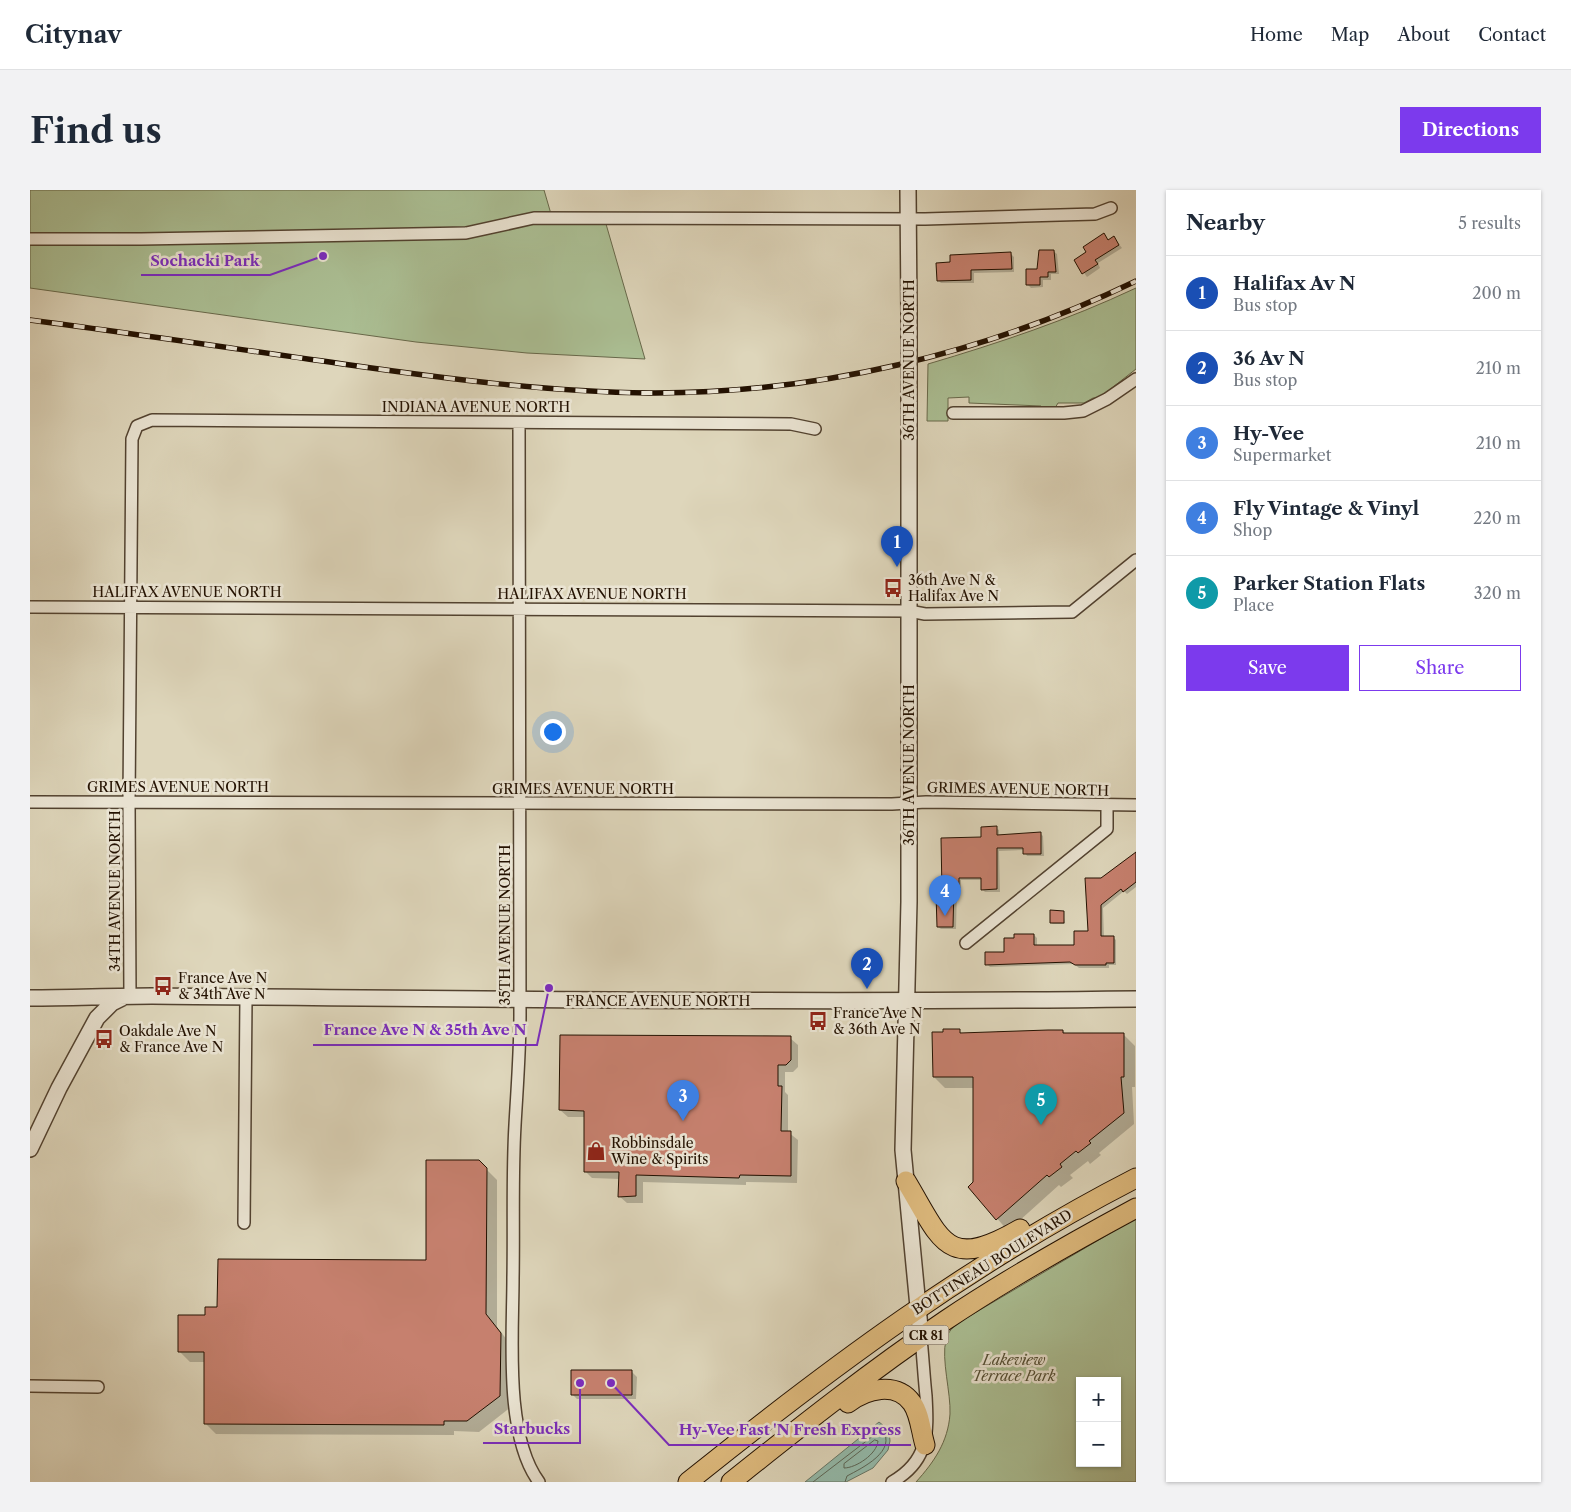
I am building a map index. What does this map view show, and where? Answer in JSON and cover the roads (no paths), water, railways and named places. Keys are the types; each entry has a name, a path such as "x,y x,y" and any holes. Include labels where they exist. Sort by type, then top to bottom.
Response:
{"main road":[{"path":"906,1181 946,1244 956,1249 968,1250 1005,1238 1098,1184 1136,1169"},
{"name":"BOTTINEAU BOULEVARD","path":"688,1482 807,1387 918,1308 1030,1236 1136,1178"},
{"name":"BOTTINEAU BOULEVARD","path":"731,1482 860,1382 945,1321 1032,1266 1136,1208"},
{"path":"750,1482 856,1397 877,1389 890,1389 902,1394 912,1403 925,1445"}],"street":[{"name":"36TH AVENUE NORTH","path":"908,190 909,804 903,1150 921,1338"},
{"path":"30,239 141,239 466,233 534,218 908,219 1094,214 1111,208"},
{"path":"954,413 1064,413 1083,411 1107,399 1136,379"},
{"name":"INDIANA AVENUE NORTH","path":"137,426 152,420 791,424 815,429"},
{"name":"35TH AVENUE NORTH","path":"519,423 520,1001 519,1072 514,1156 513,1339 515,1411 522,1450 539,1482"},
{"name":"34TH AVENUE NORTH","path":"126,997 132,439 137,426"},
{"name":"HALIFAX AVENUE NORTH","path":"30,607 909,611 925,614 1072,612 1136,560"},
{"name":"GRIMES AVENUE NORTH","path":"30,802 1136,805"},
{"path":"966,943 1107,829 1107,805"},
{"path":"30,1149 58,1088 97,1018 112,1003 126,997"},
{"name":"FRANCE AVENUE NORTH","path":"30,998 126,997 520,1001 1136,999"},
{"path":"244,1223 246,998"},
{"path":"892,1482 909,1470 920,1457 925,1445 928,1428 921,1338"},
{"path":"30,1386 98,1387"}],"water":[{"path":"879,1422 889,1430 890,1441 888,1450 873,1468 846,1482 805,1482"}],"railway":[{"path":"30,320 499,384 611,392 712,391 774,386 837,377 899,365 960,349 1020,329 1079,307 1136,281"}],"place":[{"name":"Sochacki Park","path":"323,256"},
{"name":"Halifax Av N","path":"897,567"},
{"name":"36th Ave N & Halifax Ave N","path":"893,588"},
{"name":"Fly Vintage & Vinyl","path":"945,916"},
{"name":"France Ave N & 34th Ave N","path":"163,986"},
{"name":"France Ave N & 35th Ave N","path":"549,988"},
{"name":"36 Av N","path":"867,989"},
{"name":"France Ave N & 36th Ave N","path":"818,1021"},
{"name":"Oakdale Ave N & France Ave N","path":"104,1039"},
{"name":"Hy-Vee","path":"683,1121"},
{"name":"Parker Station Flats","path":"1041,1125"},
{"name":"Robbinsdale Wine & Spirits","path":"596,1151"},
{"name":"Starbucks","path":"580,1383"},
{"name":"Hy-Vee Fast 'N Fresh Express","path":"611,1383"}],"park label":[{"name":"Lakeview Terrace Park","path":"1014,1368"}]}
